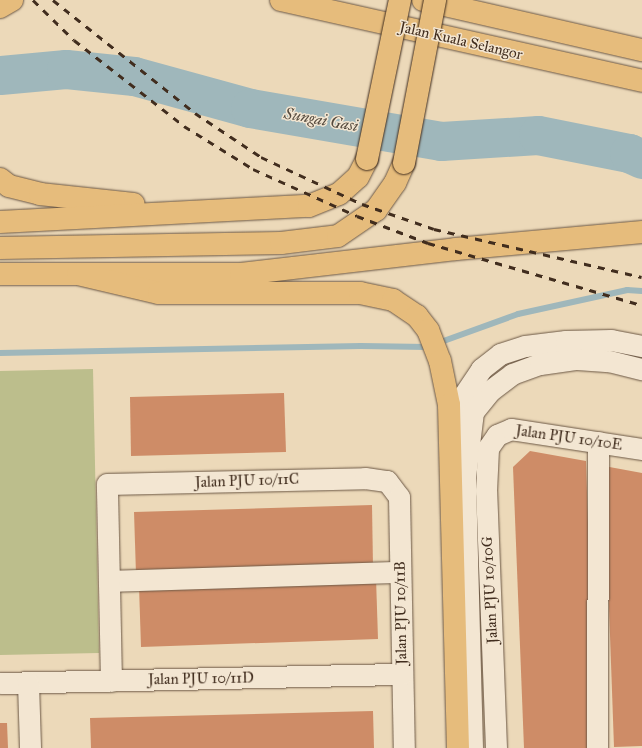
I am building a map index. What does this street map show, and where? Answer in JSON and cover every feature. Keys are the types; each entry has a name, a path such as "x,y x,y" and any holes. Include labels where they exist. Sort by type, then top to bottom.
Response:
{"highway":[{"path":"0,7 12,0"},
{"name":"Jalan Kuala Selangor","path":"281,0 642,81"},
{"path":"0,222 309,206 339,194 358,177 367,159 400,0"},
{"name":"Jalan Kuala Selangor","path":"423,0 642,50"},
{"path":"0,248 281,243 338,236 376,210 395,183 404,164 435,0"},
{"path":"0,179 9,186 40,194 195,211"},
{"path":"0,274 242,274 456,249 642,232"},
{"path":"78,274 159,293 360,293 393,300 417,316 428,330 440,361 450,405 449,448 458,748"}],"street":[{"path":"449,448 459,402 481,369 500,354 525,346 566,341 611,340 642,346"},
{"path":"472,748 465,477 472,412 491,390 512,374 540,364 577,359 609,361 642,369"},
{"name":"Jalan PJU 10/10E","path":"497,435 511,429 525,429 642,448"},
{"name":"Jalan PJU 10/10G","path":"496,748 486,491 488,448 497,435"},
{"path":"597,748 598,442"},
{"name":"Jalan PJU 10/11C","path":"109,581 107,484 365,478 387,481"},
{"name":"Jalan PJU 10/11B","path":"387,481 399,497 404,748"},
{"path":"111,681 109,581 400,572"},
{"name":"Jalan PJU 10/11D","path":"0,683 402,674"},
{"path":"28,683 30,748"},
{"path":"481,748 496,722"}],"green space":[{"path":"93,369 99,653 0,655 0,371"}],"building":[{"path":"284,393 286,452 131,456 130,397"},
{"path":"530,451 586,461 595,748 524,748 513,467"},
{"path":"604,466 642,473 642,746 614,747"},
{"path":"372,505 373,567 136,574 134,512"},
{"path":"376,578 378,639 141,647 139,586"},
{"path":"373,711 374,748 91,748 90,718"},
{"path":"0,723 7,723 8,748 0,748"}],"waterway":[{"name":"Sungai Gasi","path":"0,75 66,69 134,76 250,108 441,141 538,135 629,153 642,159"},
{"path":"0,353 361,346 427,347 518,314 627,290 642,291"}],"railway":[{"path":"33,0 74,40 184,126 253,169 357,216 428,243 642,305"},
{"path":"53,0 195,113 261,157 362,204 434,229 642,277"}]}
